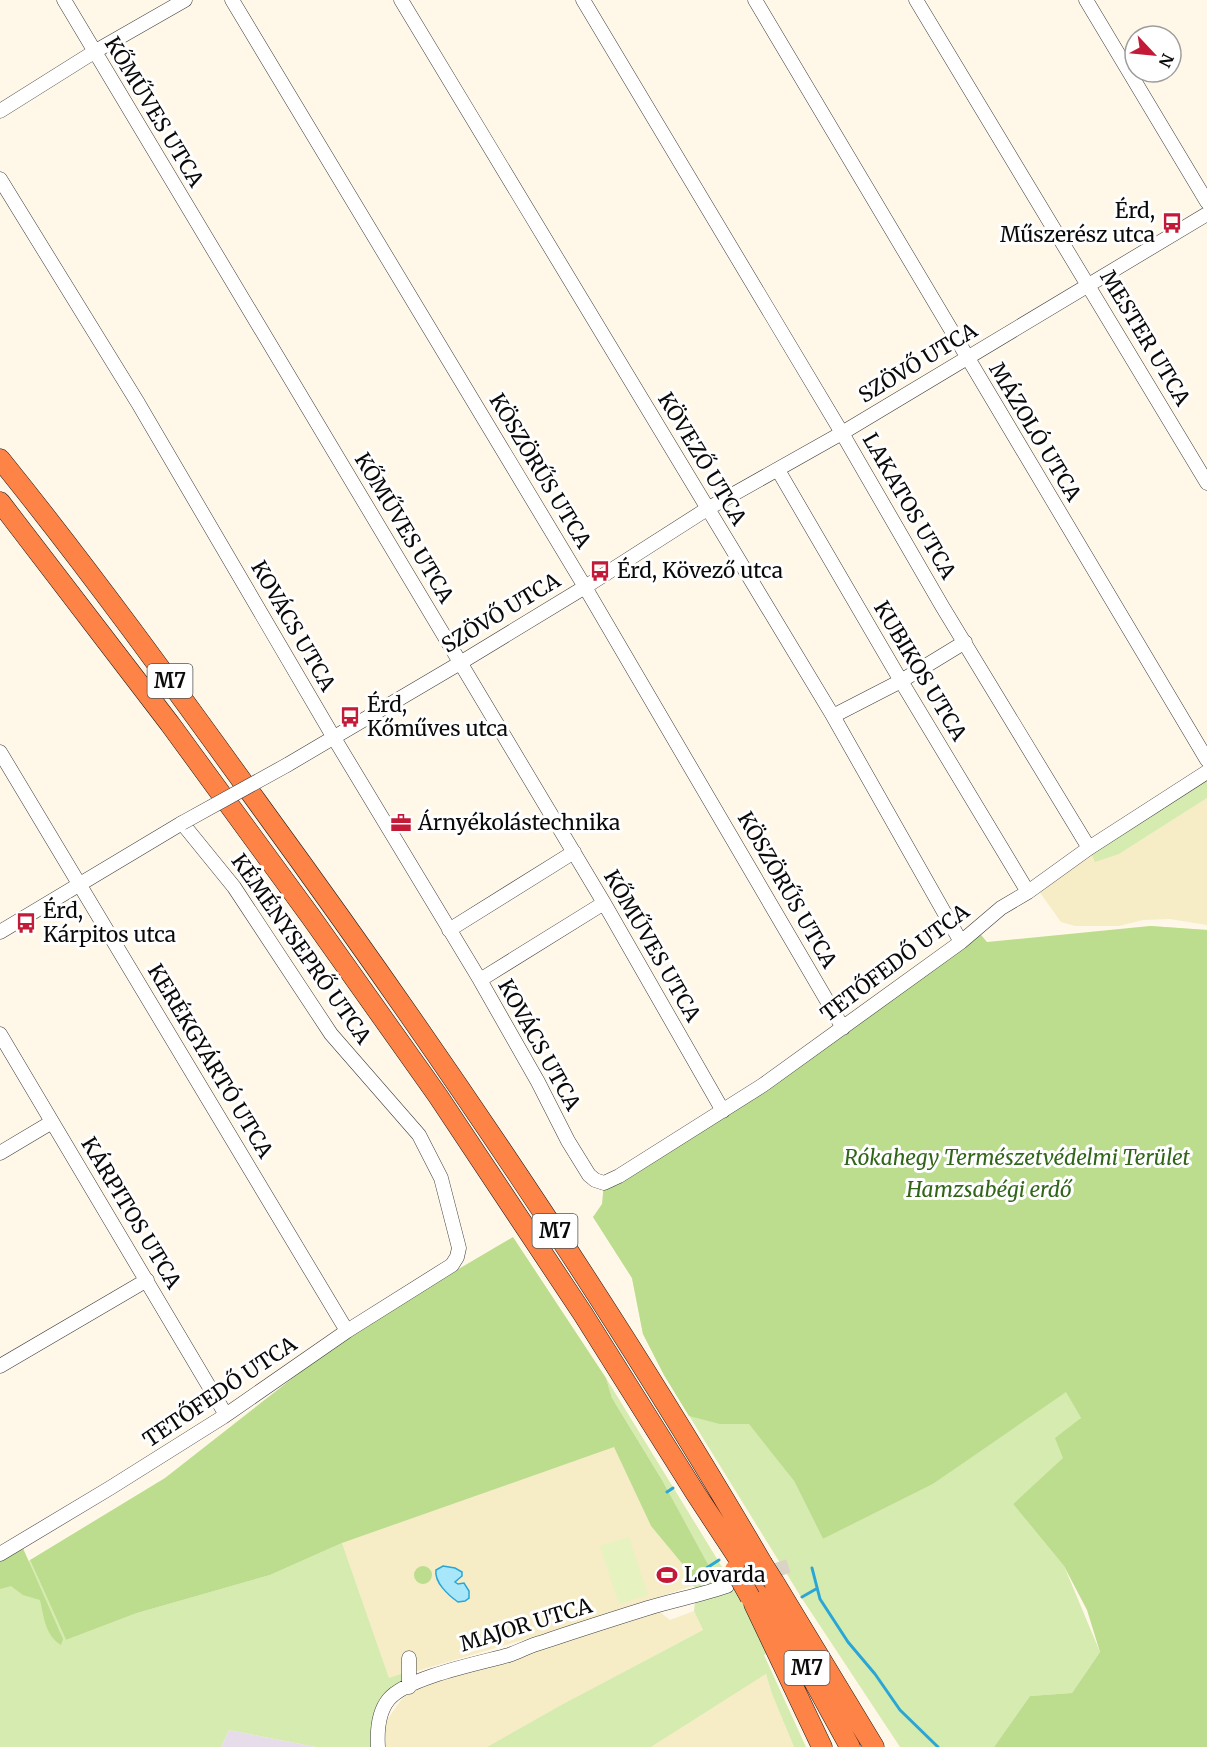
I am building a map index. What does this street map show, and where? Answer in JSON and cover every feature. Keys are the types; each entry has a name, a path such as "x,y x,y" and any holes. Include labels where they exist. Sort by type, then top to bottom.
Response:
{"highway":[{"name":"M7","path":"0,459 149,651 334,907 465,1094 681,1424 742,1571"},
{"name":"M7","path":"0,502 170,724 438,1096 583,1314 742,1571 767,1592 874,1747"},
{"path":"742,1571 816,1633 888,1747"},
{"name":"M7","path":"767,1592 850,1747"},
{"path":"767,1592 822,1747"}],"street":[{"name":"KŐMŰVES UTCA","path":"64,0 604,903 723,1111"},
{"path":"0,111 94,52 185,0"},
{"name":"KÖSZÖRŰS UTCA","path":"232,0 585,587 843,1028"},
{"name":"KÖVEZŐ UTCA","path":"401,0 833,716 961,942"},
{"name":"LAKATOS UTCA","path":"583,0 1089,848"},
{"name":"MÁZOLÓ UTCA","path":"755,0 1207,760"},
{"name":"MESTER UTCA","path":"916,0 1207,483"},
{"path":"1086,0 1207,202"},
{"name":"KOVÁCS UTCA","path":"0,178 138,403 334,738 480,980 538,1082 568,1142 589,1175 604,1183"},
{"name":"SZÖVŐ UTCA","path":"0,932 182,823 334,738 585,587 707,509 842,433 1207,214"},
{"name":"KUBIKOS UTCA","path":"778,470 1028,892"},
{"path":"833,716 901,681 965,642"},
{"name":"KERÉKGYÁRTÓ UTCA","path":"0,752 347,1331"},
{"name":"TETŐFEDŐ UTCA","path":"604,1183 723,1111 843,1028 961,942 1001,908 1207,772"},
{"name":"KÉMÉNYSEPRŐ UTCA","path":"182,823 234,887 331,1034 419,1135 441,1178 459,1248 457,1257"},
{"path":"449,930 573,852"},
{"path":"480,980 604,903"},
{"name":"KÁRPITOS UTCA","path":"0,1034 226,1415"},
{"path":"0,1153 52,1122"},
{"name":"TETŐFEDŐ UTCA","path":"0,1554 226,1415 347,1331 452,1265 457,1257"},
{"path":"0,1366 147,1280"},
{"name":"MAJOR UTCA","path":"378,1747 382,1710 389,1699 409,1687 462,1666 511,1654 541,1642 648,1608 696,1596 742,1571"},
{"path":"409,1658 409,1687"}],"shaded area":[{"path":"1207,798 1207,925 1170,919 1143,920 1119,926 1075,926 1061,922 1036,887 1089,848 1119,854"},
{"path":"614,1446 651,1526 699,1584 390,1681 342,1543"},
{"path":"694,1611 703,1630 487,1747 386,1747 385,1723 401,1700 409,1693 435,1682 660,1612 670,1620"},
{"path":"766,1674 794,1747 651,1747"},
{"path":"229,1730 316,1747 221,1747"}],"green space":[{"path":"1207,772 1207,798 1119,854 1095,862 1089,848"},
{"path":"1150,926 1207,930 749,1423 794,1481 823,1539 933,1484 1066,1391 1081,1418 1064,1458 1013,1504 1064,1566 1100,1652 1072,1693 1030,1696 994,1747 900,1747 801,1597 664,1375 643,1334 632,1278 593,1217"},
{"name":"Hamzsabégi erdő","path":"1150,926 1207,930 1207,1747 994,1747 1030,1696 1072,1693 1100,1652 1087,1610 1064,1566 1013,1504 1063,1458 1055,1438 1081,1418 1066,1392 933,1484 823,1539 794,1481 749,1424 720,1424 689,1416 643,1334 632,1278 593,1217 602,1204 604,1183 723,1111 976,929 987,942"},
{"path":"513,1237 606,1378 612,1398 662,1480 712,1572 699,1584 651,1526 614,1447 342,1543 270,1575 137,1613 66,1640 30,1560 165,1478 317,1359 382,1314"},
{"path":"606,1378 738,1593 768,1653 764,1655 806,1747 794,1747 766,1674 651,1747 487,1747 703,1630 694,1611 695,1602 729,1591 722,1580 696,1591 693,1585 699,1583 711,1572 662,1480 612,1398"},
{"path":"629,1537 648,1595 619,1604 600,1546"},
{"path":"342,1543 389,1678 404,1673 405,1681 396,1688 375,1747 316,1747 229,1730 221,1747 0,1747 0,1578 30,1560 66,1640 137,1613 270,1575"},
{"path":"22,1546 63,1639 61,1645 48,1631 40,1600 23,1595 11,1586 0,1589 0,1561"},
{"path":"423,1566 429,1569 432,1575 429,1581 423,1584 417,1581 414,1575 417,1569"}],"water":[{"path":"443,1566 462,1572 462,1576 455,1582 464,1583 469,1591 469,1598 465,1601 458,1602 439,1584 436,1570"}],"waterway":[{"path":"667,1492 673,1488"},
{"path":"694,1576 719,1560"},
{"path":"812,1568 820,1599 848,1642 875,1674 900,1710 938,1747"},
{"path":"701,1579 718,1569"},
{"path":"802,1597 816,1589"}],"tunnel":[{"path":"735,1583 789,1566"}],"place":[{"name":"Érd, Műszerész utca","path":"1172,223"},
{"name":"Érd, Kövező utca","path":"600,571"},
{"name":"Érd, Kőműves utca","path":"350,717"},
{"name":"Árnyékolástechnika","path":"401,823"},
{"name":"Érd, Kárpitos utca","path":"26,923"},
{"name":"Lovarda","path":"667,1575"}],"park label":[{"name":"Rókahegy Természetvédelmi Terület","path":"1017,1158"}]}
